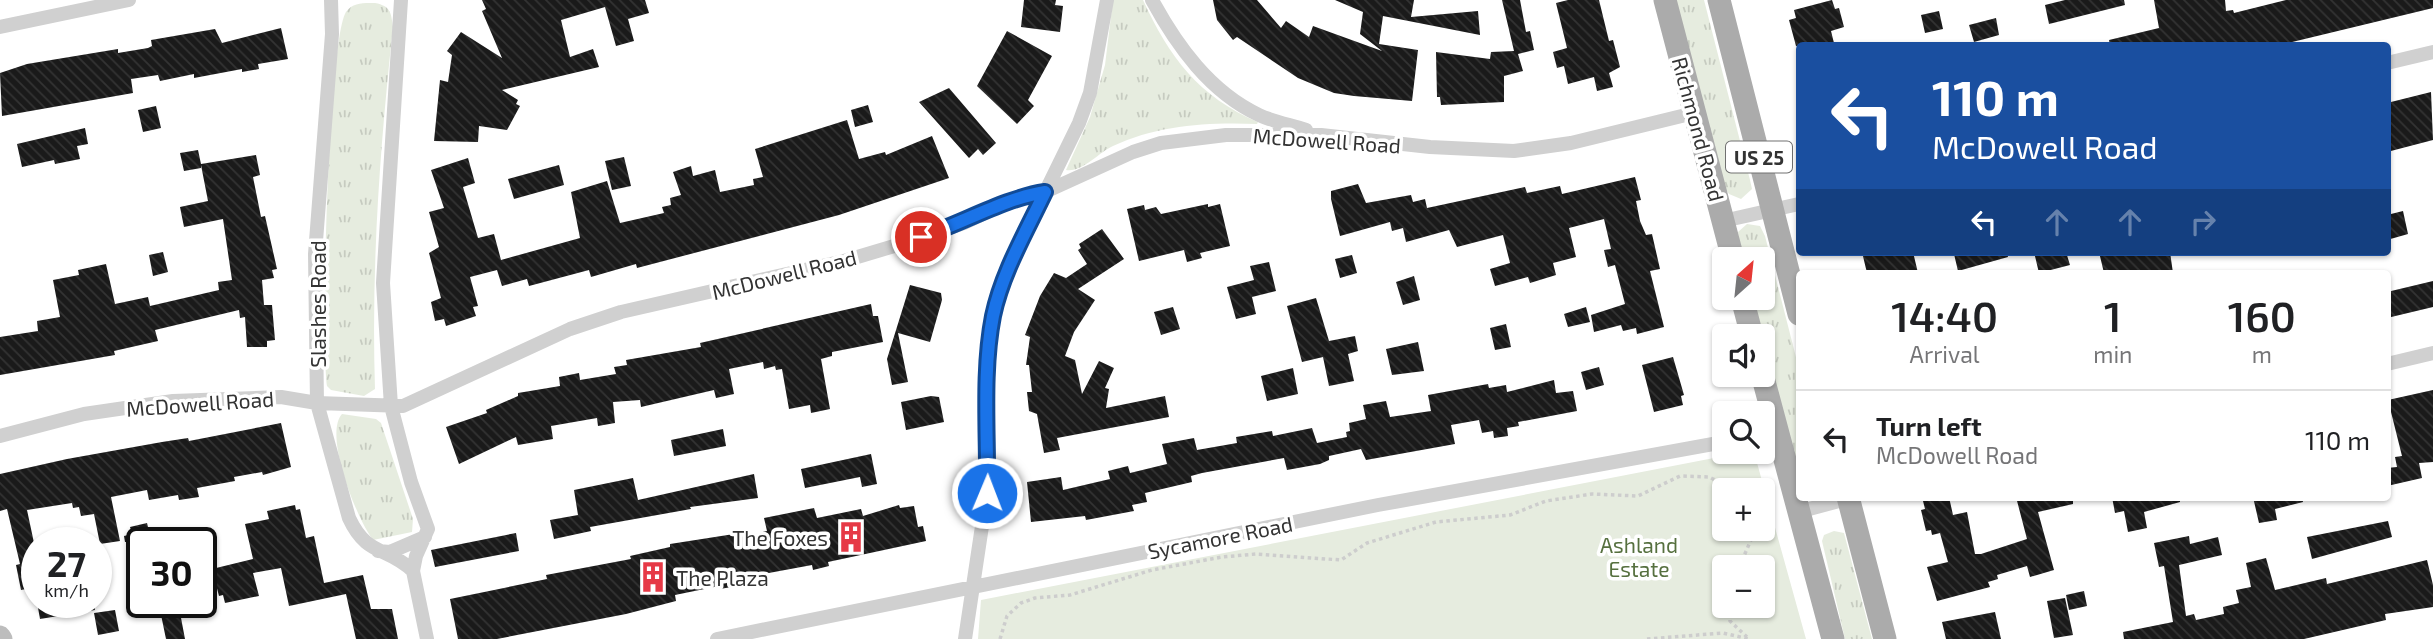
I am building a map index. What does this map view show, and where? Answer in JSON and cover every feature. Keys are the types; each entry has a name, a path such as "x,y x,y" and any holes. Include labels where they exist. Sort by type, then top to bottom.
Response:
{"main road":[{"name":"Richmond Road","path":"1665,0 1730,247"},
{"name":"US 25","path":"1719,0 1796,302"},
{"path":"1775,448 1798,512 1833,639"},
{"path":"1851,501 1885,639"}],"street":[{"path":"0,27 129,0"},
{"name":"Slashes Road","path":"331,0 332,34 315,254 317,403 349,518 363,543 413,571"},
{"path":"401,0 383,283 391,406 411,482 427,522 426,536 416,556 413,571 427,639"},
{"path":"965,639 987,493 986,375 993,313 1014,256 1090,93 1107,0"},
{"path":"1152,0 1182,50 1206,78 1233,100 1260,115 1321,135"},
{"path":"2391,62 2433,52"},
{"name":"McDowell Road","path":"0,436 85,414 173,401 281,397 317,403 391,406 415,401 570,329 621,312 844,261 964,223 1015,199 1045,192 1133,152 1161,143 1226,135 1321,135 1430,147 1514,151 1571,143 1694,113"},
{"path":"1723,221 1796,205"},
{"path":"2391,363 2433,353"},
{"name":"Sycamore Road","path":"717,639 1378,505 1712,444"},
{"path":"1798,512 1836,501"},
{"path":"377,550 390,552 411,545 426,536"}],"path":[{"path":"1000,639 1007,616 1021,603 1035,598 1070,594 1152,570 1222,557 1256,554 1341,560 1367,543 1436,522 1510,515 1546,500 1592,494 1638,496 1680,476 1712,478"},
{"path":"1731,618 1749,639"},
{"path":"1647,639 1723,633 1749,639"}],"green space":[{"path":"1113,0 1143,0 1164,40 1188,73 1219,100 1258,122 1257,124 1184,126 1148,133 1113,146 1078,168 1066,170 1090,117 1105,65"},
{"path":"1675,0 1704,0 1752,189 1741,199 1729,194 1724,187"},
{"path":"375,3 389,11 393,27 378,208 374,298 375,389 364,396 331,390 327,386 326,256 330,131 340,35 346,12 352,6"},
{"path":"1747,224 1760,226 1768,247 1740,247 1738,232"},
{"path":"1775,275 1796,357 1796,459 1775,387 1775,324 1758,324 1754,310 1775,310"},
{"path":"342,414 376,419 381,423 413,519 412,532 373,540 366,529 351,496 339,458 337,425"},
{"name":"Ashland Estate","path":"1712,458 1712,464 1757,464 1761,478 1712,478 1712,541 1775,541 1775,528 1806,639 978,639 981,600"},
{"path":"1834,531 1844,533 1872,639 1845,639 1822,541 1824,535"}],"building":[{"path":"482,0 645,0 649,13 628,19 634,41 616,46 605,7 561,20 570,57 593,49 599,67 502,90 518,100 516,104 520,106 507,130 479,126 478,142 434,141 440,80 448,82 452,55 447,51 461,32 502,58 482,11 486,9"},
{"path":"1024,0 1056,0 1055,5 1063,6 1060,32 1021,27"},
{"path":"1213,0 1257,0 1281,28 1286,21 1309,37 1313,26 1382,51 1360,34 1363,12 1335,0 1414,0 1411,17 1478,11 1480,35 1383,16 1379,44 1418,50 1412,101 1354,96 1334,93 1298,78 1237,37 1233,40 1217,20"},
{"path":"1502,0 1520,0 1526,32 1530,31 1534,50 1518,54 1523,71 1504,76 1504,102 1441,105 1440,97 1437,97 1436,52 1490,59 1491,52 1514,51"},
{"path":"1568,0 1599,0 1609,41 1613,40 1620,67 1609,73 1613,87 1597,91 1594,77 1568,84 1564,66 1557,68 1553,52 1567,48 1556,3"},
{"path":"1832,0 1835,9 1839,8 1844,27 1831,31 1834,42 1796,42 1796,46 1789,20 1796,18 1794,10"},
{"path":"2065,0 2124,0 2125,5 2049,24 2045,5"},
{"path":"2154,0 2225,0 2226,11 2233,10 2234,13 2286,0 2433,0 2433,8 2293,42 2109,42 2159,28"},
{"path":"1939,11 1943,29 1925,33 1921,15"},
{"path":"1996,18 1999,35 1974,42 1969,25"},
{"path":"281,28 288,59 258,64 259,69 242,72 242,69 194,78 194,74 160,81 158,75 131,79 133,93 2,116 0,73 27,64 118,49 118,53 148,48 152,46 151,40 215,29 222,43"},
{"path":"1007,31 1052,56 1028,100 1034,106 1017,124 977,86"},
{"path":"949,88 996,143 983,155 978,149 969,158 919,102"},
{"path":"2431,92 2433,140 2391,151 2391,102"},
{"path":"868,105 873,122 855,127 851,110"},
{"path":"156,106 161,128 143,132 138,110"},
{"path":"847,120 859,159 885,152 886,155 932,136 949,178 839,215 637,268 636,264 591,277 589,270 529,286 527,279 502,286 497,270 470,277 478,306 473,307 476,316 446,326 444,319 435,321 431,302 441,298 429,253 439,247 429,212 444,208 431,170 468,158 475,183 463,187 478,238 494,234 501,260 580,238 571,192 607,181 620,223 664,213 662,207 671,205 670,198 681,195 673,172 691,166 693,176 715,170 720,192 754,185 753,179 763,177 755,149"},
{"path":"85,128 88,144 77,146 80,159 55,164 54,160 22,167 17,144"},
{"path":"198,150 201,164 256,155 260,175 253,177 261,217 265,216 277,269 272,270 274,278 262,280 264,305 272,305 275,340 267,341 267,347 247,347 245,317 240,318 239,310 155,330 158,341 114,351 115,355 0,375 0,337 38,331 37,321 60,317 53,280 79,275 78,270 106,264 115,304 148,297 150,306 219,290 218,282 232,280 223,219 184,227 180,207 208,201 201,165 201,168 184,171 180,153"},
{"path":"624,157 631,186 612,190 605,161"},
{"path":"559,165 564,185 514,199 508,179"},
{"path":"1635,177 1641,200 1636,201 1640,221 1646,235 1652,234 1660,269 1650,271 1664,327 1637,334 1636,328 1623,331 1621,325 1594,332 1591,315 1625,304 1615,265 1608,267 1604,250 1611,249 1604,219 1569,228 1576,257 1553,263 1556,275 1530,283 1528,277 1495,286 1490,269 1510,263 1503,235 1457,247 1449,230 1406,242 1403,228 1392,231 1390,222 1340,236 1331,199 1331,191 1358,184 1366,203 1411,195 1413,202 1425,199 1427,208 1525,187 1527,193 1560,186 1562,194"},
{"path":"1208,204 1208,207 1220,204 1230,246 1200,253 1202,258 1187,262 1184,250 1139,261 1127,209 1144,205 1145,210 1156,207 1161,214"},
{"path":"2403,211 2408,234 2391,239 2391,214"},
{"path":"1102,229 1124,259 1078,289 1095,300 1074,332 1065,356 1075,360 1082,394 1099,361 1114,368 1105,388 1109,389 1106,408 1165,396 1169,417 1057,438 1060,450 1044,453 1037,414 1029,411 1027,392 1032,392 1029,365 1026,365 1030,337 1025,335 1040,296 1054,273 1066,278 1087,264 1078,250 1081,248 1079,244"},
{"path":"163,252 168,272 153,276 149,255"},
{"path":"1352,255 1357,273 1340,278 1335,259"},
{"path":"1863,256 1914,256 1917,270 1866,270"},
{"path":"1954,256 2008,256 1962,270 1958,270"},
{"path":"2035,256 2067,256 2070,265 2038,270"},
{"path":"2100,256 2171,256 2173,270 2103,270"},
{"path":"1269,262 1276,291 1252,297 1256,314 1236,319 1227,287 1254,280 1250,266"},
{"path":"1414,276 1420,300 1403,305 1396,282"},
{"path":"2433,281 2433,307 2391,317 2391,291"},
{"path":"910,285 941,293 942,300 930,342 898,333 908,382 892,385 887,359"},
{"path":"1316,298 1329,341 1355,336 1358,351 1348,354 1354,381 1329,386 1323,357 1302,362 1287,306"},
{"path":"871,304 873,316 878,316 883,342 832,352 832,356 821,359 830,409 811,413 810,405 789,409 782,369 776,370 775,366 764,369 763,362 729,369 734,394 716,398 714,390 641,407 640,400 613,402 615,423 598,426 597,418 551,426 553,439 518,445 516,437 459,464 446,427 487,413 486,410 518,396 518,393 560,386 559,377 579,373 580,380 616,374 614,367 627,365 626,360 701,347 700,343"},
{"path":"1173,307 1180,329 1161,335 1154,312"},
{"path":"1586,307 1590,322 1568,327 1564,314"},
{"path":"1506,324 1511,347 1495,350 1490,328"},
{"path":"1418,342 1424,371 1392,375 1386,349"},
{"path":"1673,357 1684,395 1681,396 1683,405 1654,412 1642,365"},
{"path":"1599,367 1604,385 1586,390 1581,372"},
{"path":"1293,368 1298,394 1267,401 1261,376"},
{"path":"1554,380 1556,393 1573,391 1577,411 1518,422 1519,426 1507,428 1508,436 1494,438 1493,431 1482,433 1479,420 1451,425 1455,444 1366,460 1361,449 1329,456 1329,460 1320,464 1287,470 1284,458 1202,473 1191,476 1192,482 1145,493 1147,502 1132,505 1134,511 1086,520 1085,516 1031,522 1027,482 1061,477 1063,490 1110,479 1108,471 1128,466 1130,473 1167,464 1162,444 1194,438 1197,450 1237,443 1236,437 1272,431 1273,436 1312,428 1317,443 1347,437 1346,432 1350,431 1349,423 1366,419 1363,405 1386,401 1390,417 1431,411 1428,395 1488,384 1489,388 1506,385 1507,392"},
{"path":"2433,390 2433,462 2419,463 2422,478 2391,485 2391,468 2397,467 2395,457 2402,456 2391,412 2391,399"},
{"path":"939,397 944,422 906,430 901,402"},
{"path":"281,423 291,467 263,475 262,472 234,477 235,481 197,488 199,497 179,500 178,495 149,500 147,490 111,497 120,541 112,542 112,527 97,527 94,514 81,516 79,507 73,508 72,503 27,510 31,527 21,527 21,590 16,565 20,564 7,509 0,511 0,474 67,459 188,438 189,441"},
{"path":"723,429 726,446 674,456 671,440"},
{"path":"871,454 877,484 862,487 860,477 805,488 801,469"},
{"path":"754,474 758,498 690,507 691,509 590,527 591,531 554,539 550,520 578,515 574,490 633,478 638,500"},
{"path":"1923,501 1950,501 1953,515 1967,512 1975,554 1981,554 2027,539 2017,501 2073,501 2073,504 2038,512 2054,570 2030,577 2027,566 1997,575 1998,579 1988,582 1990,587 1937,601 1927,567 1948,562 1940,533 1932,535 1931,530 1926,531 1921,510 1925,509"},
{"path":"2113,501 2180,501 2144,512 2147,528 2128,532 2124,511 2115,513"},
{"path":"2254,501 2303,501 2275,509 2277,520 2259,523"},
{"path":"295,505 296,510 300,509 306,538 314,536 324,583 363,575 371,609 392,609 398,639 356,639 346,594 289,606 281,568 253,573 259,596 225,603 217,588 217,568 253,559 245,524 269,519 267,511"},
{"path":"899,505 900,508 914,506 918,527 923,526 926,541 828,562 829,566 813,570 812,565 752,576 754,583 720,589 719,586 675,595 676,601 626,614 497,639 458,639 450,599 547,579 546,575 631,559 630,556 670,547 670,544 734,534 735,538 767,531 764,518 814,508 817,518 861,509 863,516"},
{"path":"2388,521 2392,537 2312,559 2307,537"},
{"path":"147,523 148,527 130,527"},
{"path":"516,533 519,551 435,567 431,550"},
{"path":"2189,536 2190,544 2218,537 2222,555 2179,565 2186,616 2194,614 2196,620 2224,614 2223,607 2239,603 2236,590 2251,587 2246,563 2266,558 2275,590 2326,578 2327,584 2427,560 2433,585 2433,607 2385,614 2386,620 2304,639 2124,639 2123,632 2173,622 2164,566 2159,567 2154,543"},
{"path":"2084,591 2087,606 2069,610 2066,595"},
{"path":"2065,598 2073,635 2054,638 2047,601"},
{"path":"112,610 115,610 119,631 98,635 95,618 112,618"},
{"path":"1995,612 2001,639 1946,639 1942,622"},
{"path":"162,618 181,618 185,639 166,639"}],"place":[{"name":"The Foxes","path":"851,537"},
{"name":"The Plaza","path":"653,577"}],"route":[{"path":"921,237 964,223 1015,199 1045,192 1014,256 993,313 986,375 989,411 987,493"}]}
